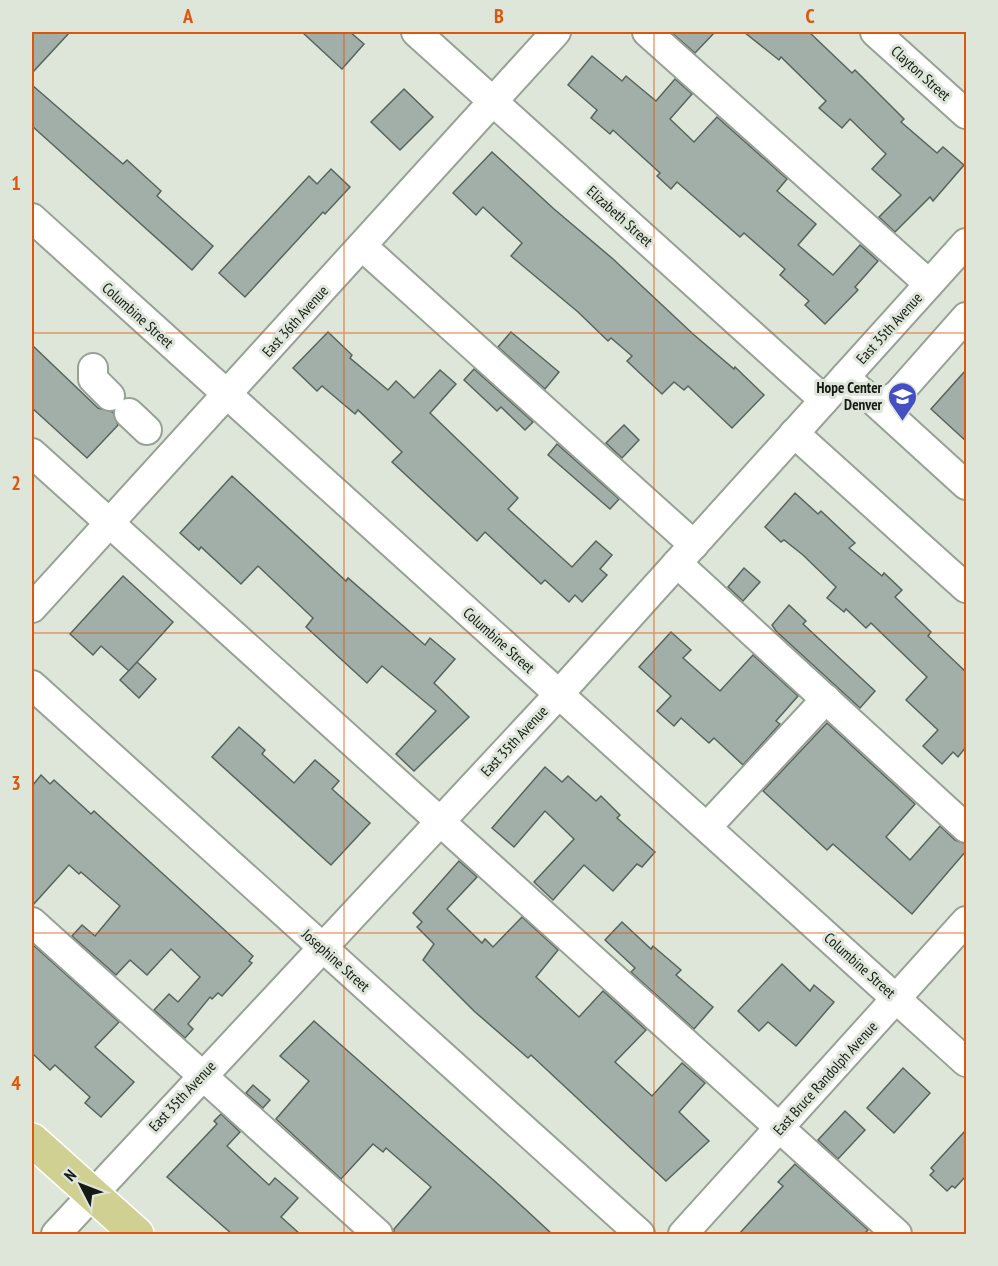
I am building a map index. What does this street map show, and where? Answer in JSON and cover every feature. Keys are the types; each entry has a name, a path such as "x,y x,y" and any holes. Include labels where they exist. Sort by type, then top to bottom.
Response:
{"main road":[{"path":"32,1140 137,1234"}],"street":[{"name":"Elizabeth Street","path":"416,32 824,400"},
{"name":"East 36th Avenue","path":"32,608 556,32"},
{"path":"647,32 929,284"},
{"name":"Clayton Street","path":"875,32 966,114"},
{"name":"Columbine Street","path":"32,218 966,1062"},
{"name":"East 35th Avenue","path":"56,1234 559,694 966,243"},
{"path":"362,246 685,554 825,699 966,828"},
{"path":"876,403 887,403 898,394 966,318"},
{"path":"93,368 93,379 129,413"},
{"path":"845,377 966,485"},
{"path":"794,433 966,588"},
{"path":"32,453 897,1234"},
{"name":"Josephine Street","path":"32,685 640,1234"},
{"path":"707,827 825,699"},
{"name":"East Bruce Randolph Avenue","path":"683,1234 966,921"},
{"path":"32,922 378,1234"}],"building":[{"path":"32,32 70,32 32,73"},
{"path":"302,32 350,32 364,44 342,69"},
{"path":"671,32 715,32 695,53"},
{"path":"744,32 809,32 852,73 855,70 904,119 901,122 937,153 943,147 964,165 933,201 930,197 895,232 879,217 901,195 872,169 886,154 850,119 842,128 819,108 826,101 781,57 779,60"},
{"path":"592,56 622,81 626,76 656,101 675,79 692,94 670,119 694,142 717,117 787,179 777,191 816,224 798,245 833,275 860,245 878,261 855,287 858,290 825,324 805,305 809,301 780,275 785,269 744,233 740,237 677,182 671,189 657,176 660,173 613,130 610,134 591,118 597,110 568,85"},
{"path":"32,85 123,164 127,160 161,191 157,196 213,246 192,270 32,126"},
{"path":"404,89 433,117 400,150 371,122"},
{"path":"492,152 613,259 693,334 734,369 735,367 764,395 732,428 688,386 684,390 674,382 662,394 627,361 632,356 611,338 608,341 578,312 511,256 522,243 483,207 476,215 453,193"},
{"path":"331,169 350,187 325,214 323,212 245,297 219,273 309,176 317,184"},
{"path":"328,332 352,355 350,358 388,390 396,381 414,398 440,370 456,384 430,413 518,498 508,509 572,567 596,541 612,555 600,569 607,575 582,602 575,595 569,602 545,580 541,584 485,532 477,541 392,462 402,452 358,410 355,414 322,386 317,391 293,368"},
{"path":"511,332 559,372 545,389 498,347"},
{"path":"32,345 98,408 113,412 118,425 87,458 32,408"},
{"path":"474,369 533,422 525,430 501,407 497,411 464,380"},
{"path":"966,370 966,441 931,409"},
{"path":"624,425 639,440 622,458 606,443"},
{"path":"557,444 619,499 610,509 548,455"},
{"path":"232,476 346,581 348,578 425,645 430,638 455,659 434,683 469,717 414,771 396,754 436,711 382,666 367,683 306,627 313,618 258,566 241,584 201,547 199,550 180,533"},
{"path":"795,493 818,514 821,511 855,543 849,548 882,576 884,573 902,590 895,597 931,632 928,636 966,672 966,747 958,757 953,752 942,764 923,746 938,730 906,700 927,677 871,623 866,628 846,609 844,612 827,598 836,587 803,555 784,540 781,542 765,527"},
{"path":"744,568 760,582 743,601 728,587"},
{"path":"123,576 173,622 129,671 101,646 93,655 70,634"},
{"path":"789,605 806,621 803,624 875,691 860,708 776,631 772,625"},
{"path":"671,632 691,650 683,658 720,691 753,655 798,696 776,721 780,724 743,765 714,738 709,743 681,718 674,726 657,711 671,696 639,667"},
{"path":"137,662 156,679 139,698 120,680"},
{"path":"827,723 915,804 886,837 910,860 940,826 955,840 966,844 966,851 912,914 833,844 827,850 763,791"},
{"path":"239,727 265,750 262,754 294,783 315,760 339,781 332,789 370,823 331,865 212,757"},
{"path":"545,767 562,782 568,776 596,801 601,796 620,815 617,818 655,852 642,867 637,864 613,891 584,865 553,900 534,882 574,839 545,811 514,847 492,828"},
{"path":"41,775 50,784 54,780 91,814 94,811 253,956 249,961 252,963 222,996 218,993 212,999 210,997 188,1024 193,1029 185,1038 154,1010 169,994 178,1002 200,977 171,949 147,975 130,960 116,975 72,936 82,925 95,936 120,906 81,872 79,874 69,865 32,906 32,786"},
{"path":"459,861 477,877 447,909 482,943 485,939 493,947 522,917 558,950 536,977 579,1017 603,991 646,1030 615,1062 652,1096 682,1063 705,1083 679,1112 709,1141 666,1181 531,1055 528,1058 474,1011 423,960 434,944 417,927 422,922 413,913"},
{"path":"622,922 651,949 653,946 681,970 676,975 713,1007 694,1029 631,972 635,968 605,940"},
{"path":"32,944 119,1022 95,1047 134,1082 101,1117 85,1103 90,1097 55,1065 50,1070 32,1053"},
{"path":"782,964 810,991 814,985 834,1002 796,1046 768,1022 759,1031 738,1011"},
{"path":"314,1021 552,1234 394,1234 394,1229 431,1187 386,1148 383,1152 373,1144 341,1179 276,1119 309,1081 280,1056"},
{"path":"903,1068 930,1093 894,1133 867,1108"},
{"path":"253,1085 270,1100 263,1108 246,1093"},
{"path":"845,1111 865,1130 838,1159 818,1140"},
{"path":"221,1114 240,1132 227,1146 269,1185 275,1178 298,1198 281,1217 300,1234 232,1234 167,1177 217,1124 214,1121"},
{"path":"966,1130 966,1176 955,1188 952,1186 947,1191 930,1175 934,1171 931,1168"},
{"path":"795,1164 868,1230 864,1234 739,1234 783,1186 778,1182"}],"place":[{"name":"Hope Center Denver","path":"903,422"}]}
